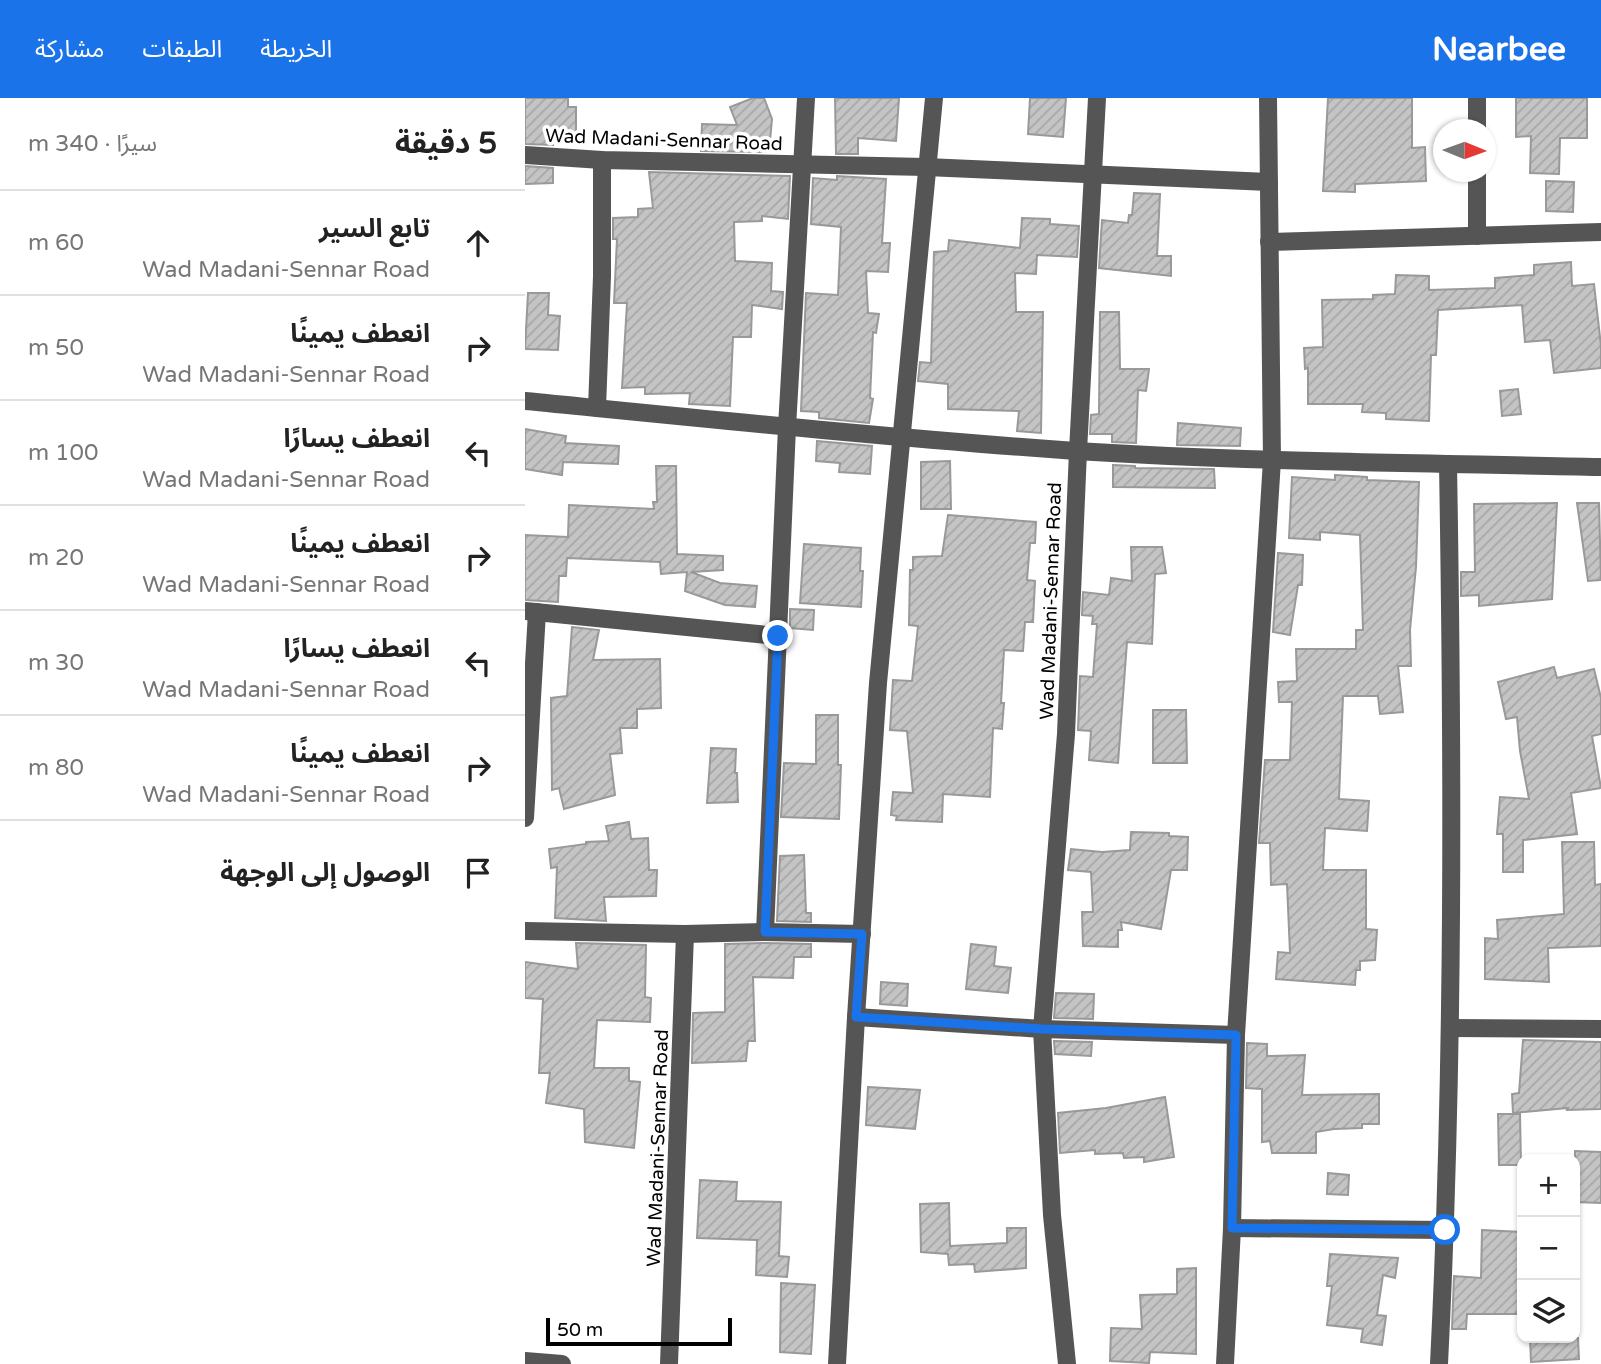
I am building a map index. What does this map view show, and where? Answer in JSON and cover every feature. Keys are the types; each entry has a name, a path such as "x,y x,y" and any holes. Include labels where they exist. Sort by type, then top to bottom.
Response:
{"street":[{"name":"Wad Madani-Sennar Road","path":"765,932 787,426 806,98"},
{"path":"837,1364 878,683 933,98"},
{"name":"Wad Madani-Sennar Road","path":"1067,1364 1052,1215 1042,1029 1066,734 1097,98"},
{"path":"1225,1364 1232,1228 1236,1035 1272,460 1268,98"},
{"path":"1477,98 1477,119"},
{"name":"Wad Madani-Sennar Road","path":"525,155 602,160 926,167 1269,182"},
{"path":"597,408 602,276 602,160"},
{"path":"1477,182 1477,236"},
{"path":"1269,242 1601,232"},
{"path":"525,401 902,438 1078,451 1272,460 1601,467"},
{"path":"1439,1364 1450,1028 1452,750 1448,464"},
{"path":"525,818 531,611 778,636"},
{"path":"525,931 862,934"},
{"name":"Wad Madani-Sennar Road","path":"669,1364 685,934"},
{"path":"856,1017 1042,1029 1236,1035"},
{"path":"1450,1028 1601,1028"},
{"path":"1232,1228 1445,1230"},
{"path":"525,1361 562,1364"}],"building":[{"path":"525,98 568,98 568,107 576,107 576,138 553,138 553,145 525,144"},
{"path":"753,98 764,98 772,119 769,152 701,151 702,124 737,125 730,107"},
{"path":"835,98 899,98 896,141 858,138 858,154 836,154"},
{"path":"1030,98 1066,98 1063,137 1028,134"},
{"path":"1328,98 1412,98 1412,148 1425,147 1426,181 1355,184 1355,192 1323,191"},
{"path":"1516,98 1587,98 1587,138 1560,138 1559,174 1530,173 1531,136 1516,137"},
{"path":"525,166 553,168 553,183 525,184"},
{"path":"649,172 790,176 788,219 762,216 762,221 734,222 735,261 772,263 771,291 783,292 782,309 752,305 751,337 733,337 730,406 689,404 690,393 645,394 645,387 622,388 627,303 614,303 617,239 613,239 613,218 638,217 638,209 653,208"},
{"path":"837,176 886,179 882,243 890,243 888,272 866,271 868,313 879,314 876,333 873,332 870,398 873,399 869,423 819,418 819,412 801,411 806,293 838,295 841,227 811,224 813,178 837,180"},
{"path":"1546,181 1574,182 1573,212 1546,211"},
{"path":"1134,193 1160,194 1157,256 1171,256 1171,276 1099,268 1102,220 1128,223 1129,215 1132,215"},
{"path":"1022,218 1050,219 1050,224 1079,226 1077,257 1037,255 1036,274 1015,273 1016,312 1043,312 1041,433 1017,431 1019,411 948,409 948,384 918,381 920,362 931,363 934,252 948,251 949,240 1020,248"},
{"path":"1571,262 1572,286 1594,284 1601,368 1554,373 1550,340 1525,342 1522,305 1438,310 1436,355 1431,355 1429,421 1386,419 1386,413 1362,412 1363,404 1308,404 1308,368 1305,369 1304,348 1323,347 1322,300 1373,299 1373,295 1395,294 1396,275 1429,276 1429,290 1495,288 1495,278 1534,275 1534,265"},
{"path":"528,293 549,293 548,315 560,316 558,350 525,349"},
{"path":"1100,312 1119,312 1120,369 1149,369 1146,391 1138,390 1136,443 1112,442 1112,434 1090,434 1091,415 1099,414"},
{"path":"1518,389 1521,414 1502,416 1500,391"},
{"path":"1178,423 1241,428 1240,446 1177,445"},
{"path":"525,429 566,436 565,443 619,446 618,464 563,462 562,475 525,469"},
{"path":"817,441 872,446 870,474 839,472 840,463 816,461"},
{"path":"950,461 951,509 921,509 921,462"},
{"path":"1113,465 1135,468 1214,469 1215,488 1113,487"},
{"path":"656,466 676,466 677,554 723,556 723,570 691,572 720,583 757,586 755,607 725,605 685,591 687,572 661,574 660,562 567,558 566,576 559,576 558,602 525,600 525,535 568,537 569,505 654,509 653,502 657,502"},
{"path":"1335,475 1367,477 1367,480 1419,482 1416,567 1410,630 1411,666 1398,666 1403,712 1380,714 1378,696 1343,696 1339,799 1369,801 1367,831 1325,828 1323,870 1366,870 1366,929 1377,930 1375,960 1360,961 1355,985 1276,979 1278,952 1290,953 1287,884 1271,885 1270,843 1259,843 1265,760 1290,760 1292,702 1279,702 1278,682 1297,681 1296,649 1356,649 1356,630 1363,630 1360,535 1320,532 1320,540 1289,538 1292,477 1335,480"},
{"path":"1557,503 1552,599 1479,606 1479,595 1461,596 1461,572 1475,572 1474,504"},
{"path":"1577,503 1599,503 1601,580 1588,581"},
{"path":"948,515 1036,522 1035,543 1030,543 1027,580 1035,581 1033,622 1025,622 1023,651 1004,650 1002,729 993,728 990,797 943,794 942,822 896,820 897,816 891,815 893,792 913,793 907,731 890,730 893,680 912,681 918,626 909,625 910,570 913,570 913,557 942,556"},
{"path":"804,544 861,548 861,607 800,603"},
{"path":"1131,547 1162,547 1166,573 1155,574 1152,644 1127,642 1118,763 1089,760 1091,731 1078,730 1080,676 1093,677 1097,624 1092,624 1093,616 1082,615 1083,592 1109,595 1111,578 1132,581"},
{"path":"1278,553 1303,555 1302,585 1298,585 1290,635 1273,632"},
{"path":"790,609 814,610 813,630 790,628"},
{"path":"572,627 599,630 593,660 660,659 661,708 637,709 637,728 620,728 622,753 610,754 615,795 564,809 559,788 552,790 551,698 567,696"},
{"path":"1554,667 1557,678 1594,669 1601,698 1601,734 1592,736 1601,788 1571,793 1577,834 1523,840 1523,872 1503,872 1503,834 1497,834 1500,797 1529,799 1517,717 1506,719 1498,682"},
{"path":"1153,710 1186,710 1187,763 1153,763"},
{"path":"816,715 838,715 838,765 841,765 839,819 781,817 784,763 816,764"},
{"path":"711,748 736,749 738,802 707,803"},
{"path":"629,822 631,839 648,838 649,870 657,870 656,896 604,897 606,921 555,918 557,867 551,868 549,849 609,841 606,826"},
{"path":"1131,832 1169,833 1169,836 1188,837 1187,870 1171,870 1161,929 1121,922 1118,947 1083,946 1082,912 1093,912 1091,872 1068,870 1071,849 1102,852 1130,850"},
{"path":"1562,842 1594,842 1595,885 1601,884 1601,946 1548,948 1549,982 1485,979 1485,938 1498,939 1497,920 1564,914"},
{"path":"804,855 806,913 811,913 811,922 777,921 780,856"},
{"path":"576,943 646,945 645,997 651,998 650,1022 597,1020 594,1068 629,1068 629,1081 640,1082 634,1148 585,1142 584,1109 546,1103 550,1073 539,1073 543,999 525,998 525,962 578,969"},
{"path":"725,944 811,944 811,957 794,957 793,978 753,977 755,1041 748,1041 746,1061 692,1063 693,1013 725,1012"},
{"path":"971,944 996,947 994,966 1011,968 1008,993 966,989"},
{"path":"881,982 908,984 907,1006 880,1004"},
{"path":"1056,993 1094,994 1093,1019 1054,1018"},
{"path":"1523,1040 1601,1042 1601,1109 1567,1110 1568,1108 1513,1113 1512,1094 1519,1093"},
{"path":"1054,1041 1092,1042 1091,1056 1055,1054"},
{"path":"1247,1043 1267,1044 1267,1056 1305,1055 1302,1095 1379,1094 1379,1124 1362,1124 1362,1128 1316,1132 1316,1153 1272,1153 1270,1141 1262,1142 1262,1089 1246,1088"},
{"path":"868,1087 920,1090 915,1129 866,1125"},
{"path":"1165,1097 1174,1157 1144,1162 1144,1157 1124,1158 1123,1153 1095,1154 1095,1150 1060,1153 1058,1113 1106,1108"},
{"path":"1498,1114 1520,1114 1521,1154 1517,1154 1517,1165 1499,1165"},
{"path":"1575,1151 1601,1152 1601,1203 1580,1202 1580,1154 1575,1154"},
{"path":"1328,1173 1349,1175 1348,1195 1327,1194"},
{"path":"700,1180 737,1182 736,1201 781,1202 779,1256 789,1257 787,1277 756,1275 757,1240 697,1238"},
{"path":"949,1203 950,1246 1007,1243 1007,1228 1026,1228 1026,1268 975,1272 974,1264 949,1265 948,1254 921,1252 920,1204"},
{"path":"1482,1230 1517,1232 1517,1314 1467,1314 1466,1329 1452,1329 1454,1276 1481,1278"},
{"path":"1330,1254 1398,1258 1395,1278 1383,1275 1377,1315 1386,1316 1382,1345 1361,1342 1363,1329 1327,1325 1332,1286 1327,1286"},
{"path":"1196,1268 1196,1354 1150,1352 1149,1363 1110,1361 1111,1328 1142,1329 1140,1295 1177,1294 1177,1269"},
{"path":"781,1283 815,1285 811,1354 780,1352"},
{"path":"1530,1343 1578,1343 1579,1359 1531,1362"}],"route":[{"path":"778,636 765,932 862,934 856,1017 1042,1029 1236,1035 1232,1228 1445,1230"}]}
